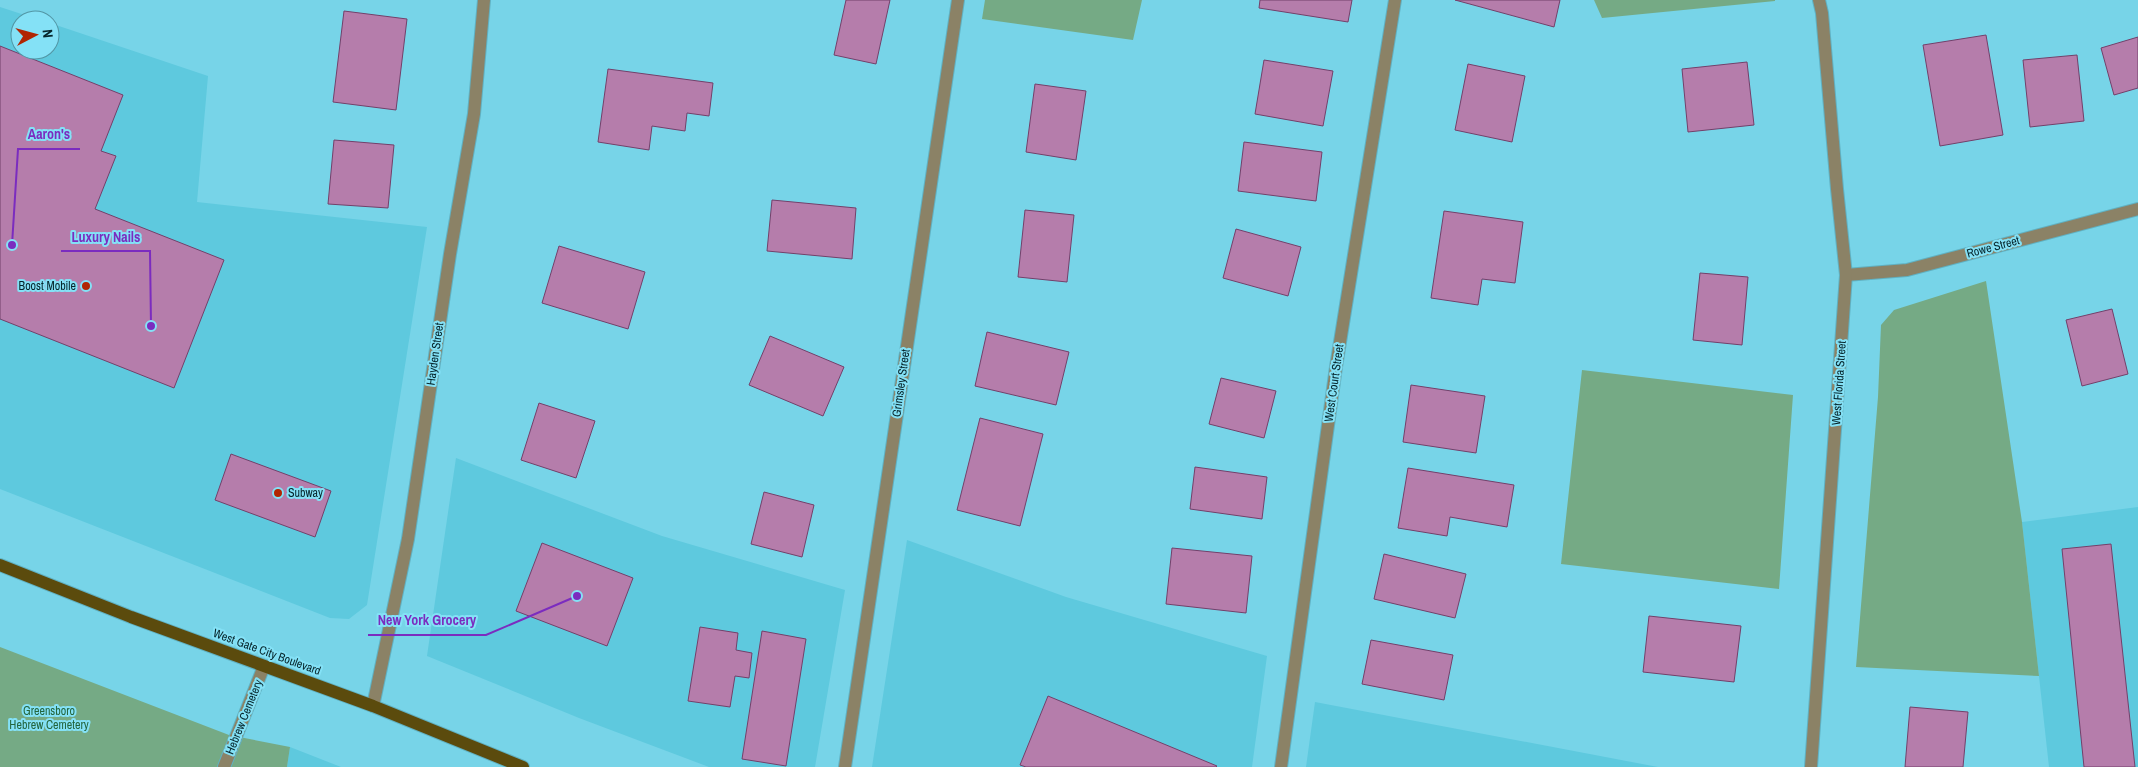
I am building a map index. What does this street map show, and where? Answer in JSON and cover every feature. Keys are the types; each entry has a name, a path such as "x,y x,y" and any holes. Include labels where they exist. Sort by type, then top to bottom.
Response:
{"main road":[{"name":"West Gate City Boulevard","path":"0,565 373,706 523,767"}],"street":[{"name":"Hayden Street","path":"373,706 409,531 448,263 474,114 484,0"},
{"name":"Grimsley Street","path":"845,767 958,0"},
{"name":"West Court Street","path":"1281,767 1336,367 1395,0"},
{"name":"West Florida Street","path":"1811,767 1846,275 1822,13 1819,0"},
{"name":"Rowe Street","path":"1846,275 1906,270 2138,209"},
{"name":"Hebrew Cemetery","path":"224,767 264,666"}],"shaded area":[{"path":"0,7 10,10 10,60 60,60 60,26 208,76 197,202 427,227 367,605 349,619 330,618 0,489"},
{"path":"456,458 662,536 845,590 815,767 709,767 579,718 427,656"},
{"path":"2138,507 2138,767 2049,767 2022,522"},
{"path":"907,540 1066,597 1267,656 1252,767 872,767"},
{"path":"1315,702 1658,767 1306,767"},
{"path":"290,747 341,767 287,767"}],"green space":[{"path":"985,0 1142,0 1133,40 982,19"},
{"path":"1594,0 1775,0 1775,1 1602,18"},
{"path":"1986,281 2022,522 2039,676 1856,667 1878,397 1881,325 1894,310"},
{"path":"1582,370 1793,395 1779,589 1561,564"},
{"name":"Greensboro Hebrew Cemetery","path":"0,647 229,735 290,747 287,767 0,767"}],"building":[{"path":"846,0 890,0 876,64 834,55"},
{"path":"1260,0 1352,0 1348,22 1259,8"},
{"path":"1455,0 1560,0 1554,27"},
{"path":"344,11 407,19 396,110 333,102"},
{"path":"1986,35 2003,135 1940,146 1923,45"},
{"path":"2138,37 2138,88 2114,95 2101,48"},
{"path":"0,46 10,50 10,60 35,60 123,95 101,151 116,156 95,209 224,260 174,388 0,319"},
{"path":"2077,55 2084,121 2030,127 2023,60"},
{"path":"1264,60 1333,71 1323,126 1255,114"},
{"path":"1747,62 1754,125 1688,132 1682,69"},
{"path":"1468,64 1525,76 1512,142 1455,130"},
{"path":"608,69 713,83 709,116 687,113 685,131 652,126 649,150 598,142"},
{"path":"1035,84 1086,91 1076,160 1026,152"},
{"path":"334,140 394,145 388,208 328,204"},
{"path":"1244,142 1322,152 1316,201 1238,191"},
{"path":"772,200 856,208 852,259 767,251"},
{"path":"1025,210 1074,215 1067,282 1018,277"},
{"path":"1444,211 1523,222 1515,283 1482,279 1478,305 1431,298"},
{"path":"1236,229 1301,247 1288,296 1223,278"},
{"path":"559,246 645,272 628,329 542,303"},
{"path":"1700,273 1748,277 1742,345 1693,340"},
{"path":"2112,309 2128,374 2082,386 2066,320"},
{"path":"987,332 1069,352 1056,405 975,386"},
{"path":"770,336 844,367 823,416 749,385"},
{"path":"1221,378 1276,391 1264,438 1209,424"},
{"path":"1411,385 1485,396 1476,453 1403,442"},
{"path":"539,403 595,421 576,478 521,460"},
{"path":"980,418 1043,434 1020,526 957,510"},
{"path":"231,454 331,491 315,537 215,500"},
{"path":"1195,467 1267,477 1262,519 1190,509"},
{"path":"1408,468 1514,485 1507,527 1450,517 1447,536 1398,528"},
{"path":"764,492 814,505 802,557 751,544"},
{"path":"542,543 633,578 607,646 516,611"},
{"path":"2111,544 2135,767 2084,767 2062,549"},
{"path":"1172,548 1252,556 1246,613 1166,604"},
{"path":"1384,554 1466,574 1455,618 1374,599"},
{"path":"1649,616 1741,626 1734,682 1643,672"},
{"path":"700,627 738,633 736,650 752,653 749,678 735,676 730,707 688,701"},
{"path":"762,631 806,639 786,766 742,759"},
{"path":"1371,640 1453,655 1444,700 1362,684"},
{"path":"1048,696 1217,766 1026,767 1020,765"},
{"path":"1910,707 1968,712 1963,767 1905,767"}],"place":[{"name":"Aaron's","path":"12,245"},
{"name":"Boost Mobile","path":"86,286"},
{"name":"Luxury Nails","path":"151,326"},
{"name":"Subway","path":"278,493"},
{"name":"New York Grocery","path":"577,596"}]}
